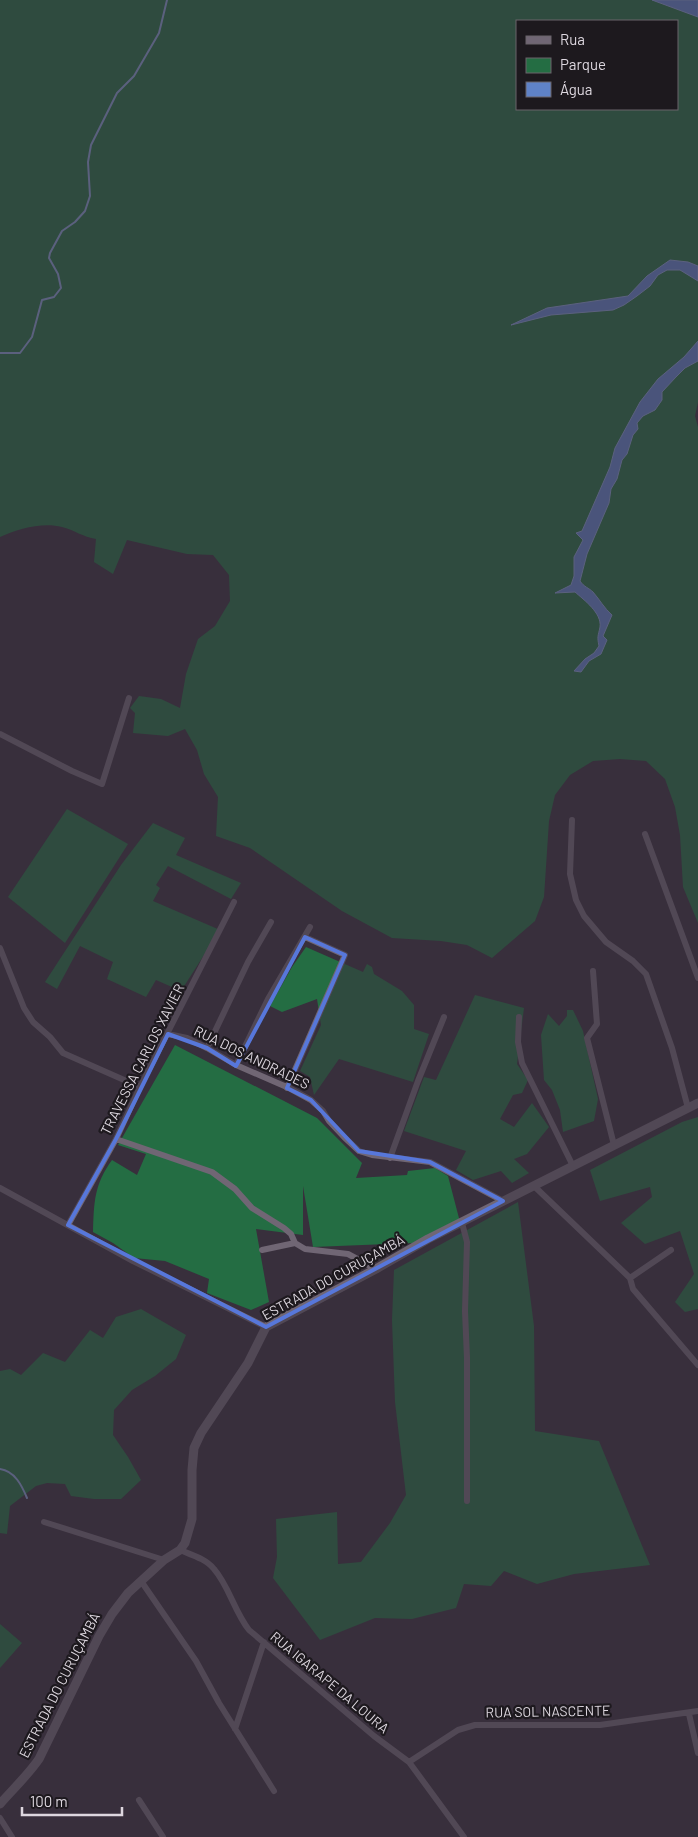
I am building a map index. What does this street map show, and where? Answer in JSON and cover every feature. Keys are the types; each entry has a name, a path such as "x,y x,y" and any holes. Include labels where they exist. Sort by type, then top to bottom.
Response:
{"street":[{"path":"0,734 72,771 102,784 129,698"},
{"path":"572,820 570,874 576,900 584,916 606,942 633,961 646,974 672,1048 688,1108"},
{"path":"645,834 698,978"},
{"name":"TRAVESSA CARLOS XAVIER","path":"68,1224 116,1139 140,1087 234,902"},
{"path":"207,1048 248,962 271,922"},
{"path":"236,1066 268,999 310,927"},
{"path":"287,1088 345,955 305,937"},
{"path":"0,948 24,1008 33,1022 50,1037 63,1053 140,1087"},
{"path":"593,971 597,1024 587,1038 614,1145"},
{"path":"390,1158 444,1017"},
{"path":"519,1017 518,1042 522,1063 573,1166"},
{"name":"RUA DOS ANDRADES","path":"168,1034 187,1038 236,1066 311,1100 359,1151 372,1156 430,1162 503,1202"},
{"name":"ESTRADA DO CURUÇAMBÁ","path":"0,1804 39,1759 99,1636 112,1614 128,1593 164,1560 180,1550 188,1536 192,1520 194,1448 201,1433 248,1363 266,1327 376,1269 428,1239 698,1103"},
{"path":"116,1139 176,1158 212,1172 235,1189 252,1208 284,1228 291,1234 295,1243 305,1249 348,1254 376,1269"},
{"path":"534,1186 630,1278 633,1289 698,1365"},
{"path":"0,1188 133,1261 266,1327"},
{"path":"462,1223 467,1242 465,1310 467,1501"},
{"path":"262,1250 295,1243"},
{"path":"630,1278 671,1250"},
{"path":"44,1522 164,1560"},
{"name":"RUA IGARAPE DA LOURA","path":"180,1550 204,1561 214,1568 241,1620 249,1630 374,1736 409,1762 464,1837"},
{"path":"141,1581 196,1661 219,1703 274,1791"},
{"path":"235,1729 264,1642"},
{"name":"RUA SOL NASCENTE","path":"409,1762 458,1730 475,1725 600,1724 689,1714 698,1711"},
{"path":"689,1714 698,1753"},
{"path":"140,1800 163,1837"},
{"path":"0,1818 12,1837"}],"highlighted area":[{"path":"305,937 345,955 287,1088 311,1100 359,1151 430,1162 503,1201 266,1327 68,1225 116,1139 168,1034 207,1048 236,1066"}],"green space":[{"path":"0,0 652,0 698,17 698,402 695,416 698,427 698,923 683,887 680,835 675,807 665,779 646,761 620,759 593,761 570,775 555,795 549,821 544,897 535,921 492,958 467,945 441,941 392,938 342,911 250,848 216,836 218,797 204,774 197,750 185,729 168,736 133,733 135,713 130,708 139,696 161,699 180,708 186,674 198,639 215,626 230,601 229,575 213,555 187,554 127,540 113,574 94,562 96,539 66,528 46,525 14,531 0,537"},
{"path":"67,809 128,844 65,943 8,897"},
{"path":"153,823 185,838 176,855 241,883 231,899 168,866 156,885 160,888 153,901 220,930 181,991 156,980 146,997 107,979 113,962 80,946 57,989 45,982 121,865"},
{"path":"306,947 363,972 367,964 372,967 374,974 402,991 414,1005 414,1029 429,1034 413,1082 339,1059 314,1095 310,1077 300,1071 321,1025 317,999 282,1012 270,1006 292,967"},
{"path":"475,995 524,1008 517,1064 528,1080 522,1093 513,1095 500,1119 514,1127 532,1103 549,1127 527,1154 514,1159 529,1173 512,1183 501,1171 473,1180 456,1170 466,1151 404,1131 424,1077 436,1080"},
{"path":"567,1010 573,1010 583,1031 598,1099 594,1121 563,1132 560,1110 552,1090 544,1080 541,1035 548,1014 559,1026 567,1016"},
{"path":"175,1045 317,1118 362,1163 356,1178 407,1175 408,1171 435,1168 448,1176 460,1222 413,1243 313,1247 303,1186 303,1235 256,1229 269,1302 251,1310 207,1293 209,1279 165,1261 134,1258 93,1232 96,1194 106,1169 112,1160 137,1175 146,1154 118,1145"},
{"path":"698,1117 698,1309 685,1312 675,1302 694,1274 680,1231 645,1244 621,1223 652,1197 650,1187 600,1201 590,1170 682,1122"},
{"path":"518,1202 534,1326 535,1431 599,1441 650,1565 574,1574 537,1584 504,1571 491,1586 464,1584 456,1608 412,1619 375,1618 320,1640 273,1578 277,1557 276,1519 337,1512 338,1564 361,1562 390,1523 406,1495 395,1402 392,1320 394,1270"},
{"path":"141,1309 186,1335 176,1359 155,1376 132,1390 114,1410 113,1435 141,1480 121,1499 94,1499 71,1496 65,1484 47,1483 36,1486 10,1506 7,1534 0,1533 0,1371 10,1369 21,1375 43,1353 65,1362 90,1330 103,1338 116,1317"},
{"path":"0,1624 22,1643 0,1668"}],"water":[{"path":"652,0 698,0 698,17"},
{"path":"670,260 688,262 698,266 698,281 680,270 667,270 658,275 650,286 637,296 613,310 551,315 511,325 547,308 628,296 647,276"},
{"path":"698,341 698,361 685,368 676,377 662,392 662,400 655,410 643,416 637,423 638,429 633,435 627,454 622,460 617,479 611,489 609,503 587,554 580,581 593,592 612,615 603,636 607,640 601,654 589,661 581,672 574,671 599,646 598,636 600,627 600,622 595,612 575,592 555,593 571,585 574,576 574,557 583,540 576,533 582,531 610,467 615,448 640,402 658,379 684,357"}],"waterway":[{"path":"0,353 20,353 32,337 42,300 54,297 61,288 58,274 49,258 50,253 62,231 75,222 85,211 90,196 88,162 91,145 117,93 134,76 159,33 167,0"},
{"path":"0,1469 14,1476 27,1498"}]}
